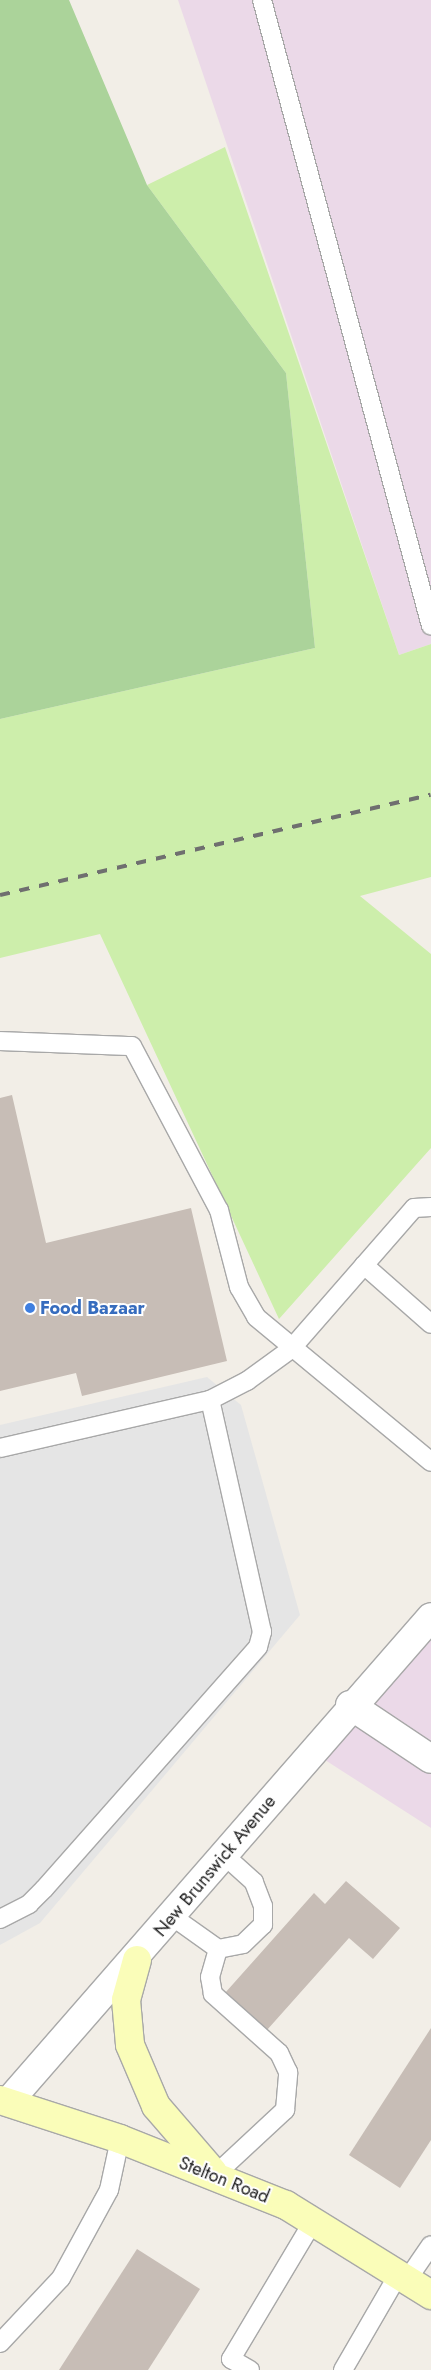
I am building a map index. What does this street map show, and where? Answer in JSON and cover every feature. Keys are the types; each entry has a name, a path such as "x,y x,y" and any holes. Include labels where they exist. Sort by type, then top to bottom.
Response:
{"main road":[{"path":"137,1960 126,2000 130,2045 156,2106 215,2175"},
{"name":"Stelton Road","path":"3,2106 120,2139 215,2175 286,2206 431,2295"}],"street":[{"name":"New Brunswick Avenue","path":"3,2106 137,1960 350,1705 431,1617"},
{"path":"350,1705 431,1759"}],"lane":[{"path":"262,0 431,626"},
{"path":"0,1041 132,1046 219,1210 239,1287 256,1317 292,1349 431,1462"},
{"path":"0,1448 210,1400 247,1381 292,1349 414,1208 431,1207"},
{"path":"364,1265 431,1324"},
{"path":"0,1919 29,1904 44,1889 258,1647 262,1632 210,1400"},
{"path":"173,1917 218,1949 243,1944 263,1925 263,1906 254,1882 224,1855"},
{"path":"215,2175 284,2110 288,2072 279,2053 213,1994 210,1978 218,1949"},
{"path":"0,2343 61,2278 109,2190 120,2139"},
{"path":"250,2370 231,2359 312,2223"},
{"path":"343,2370 402,2277 431,2246"}],"shaded area":[{"path":"178,0 431,0 431,644 399,655"},
{"path":"207,1377 241,1405 300,1615 40,1923 0,1945 0,1425"},
{"path":"431,1638 431,1828 325,1760"}],"green space":[{"path":"0,0 69,0 147,185 286,373 315,648 0,719"},
{"path":"225,147 399,655 431,644 431,877 360,896 431,954 431,1148 279,1319 100,934 0,958 0,719 315,648 286,373 147,185"}],"building":[{"path":"12,1095 46,1243 191,1208 227,1361 82,1396 76,1373 0,1391 0,1098"},
{"path":"346,1881 400,1928 373,1959 349,1938 267,2030 225,1993 314,1893 325,1904"},
{"path":"431,2028 431,2140 400,2188 349,2155"},
{"path":"137,2249 200,2289 148,2370 59,2370"}],"railway":[{"path":"0,895 431,795"}],"place":[{"name":"Food Bazaar","path":"30,1308"}]}
